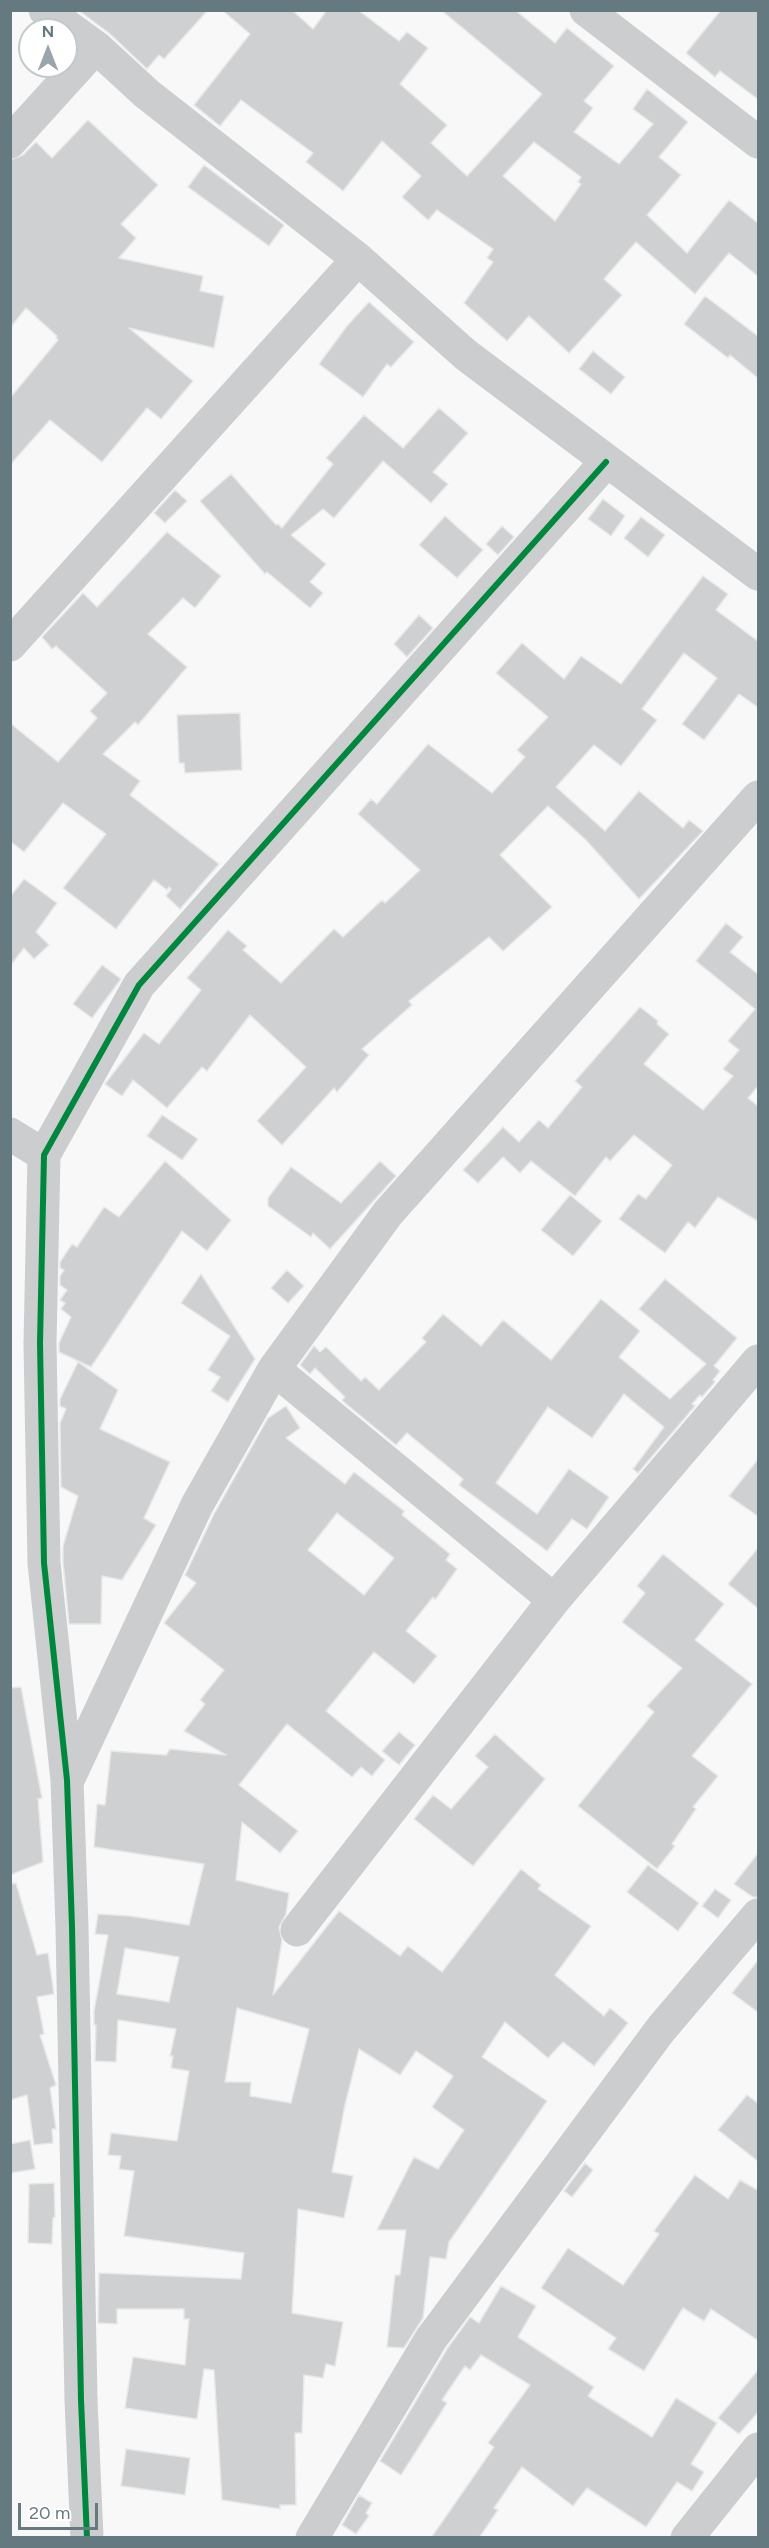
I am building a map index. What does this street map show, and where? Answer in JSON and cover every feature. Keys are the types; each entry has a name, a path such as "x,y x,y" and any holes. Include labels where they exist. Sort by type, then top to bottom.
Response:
{"street":[{"path":"45,10 96,47 147,94 358,259 466,355 606,462 759,574"},
{"path":"586,10 759,142"},
{"path":"10,142 96,47"},
{"path":"10,645 358,259"},
{"path":"87,2538 81,2400 67,1780 44,1563 40,1343 44,1155 139,985 606,462"},
{"path":"67,1780 197,1505 274,1369 388,1213 759,797"},
{"path":"10,1134 44,1155"},
{"path":"297,1930 554,1600 759,1361"},
{"path":"274,1369 554,1600"},
{"path":"316,2536 430,2339 661,2029 759,1915"},
{"path":"687,2538 759,2449"}],"building":[{"path":"78,10 208,10 164,59 159,55 147,69 109,33"},
{"path":"222,10 292,10 313,29 327,10 358,10 399,41 407,32 428,48 400,84 447,125 431,143 467,176 542,94 441,10 515,10 555,43 567,28 614,66 584,101 593,108 574,132 619,164 653,124 633,109 647,89 688,122 659,157 681,175 647,215 687,253 729,200 759,224 759,277 729,253 695,294 636,242 604,279 622,295 569,353 529,316 507,341 464,303 493,262 487,258 493,249 437,210 428,220 402,197 421,176 382,141 343,191 306,162 313,153 241,100 220,126 194,105 250,34","holes":["534,142 581,177 578,182 581,184 555,221 503,176"]},
{"path":"721,10 759,10 759,100 720,71 715,77 686,53"},
{"path":"88,120 158,185 121,224 136,238 119,258 203,276 200,291 224,296 214,348 129,328 193,381 161,419 147,408 102,462 50,420 10,465 10,398 58,340 57,336 26,308 10,328 10,160 23,155 36,142 52,158"},
{"path":"204,165 284,225 269,246 188,187"},
{"path":"705,296 759,337 759,379 730,355 728,358 684,324"},
{"path":"369,302 414,342 391,367 387,364 363,397 319,364 347,326"},
{"path":"593,351 625,377 611,394 579,369"},
{"path":"439,408 468,433 433,472 448,484 431,503 383,461 334,518 323,509 291,535 326,564 310,582 323,593 310,608 267,572 265,574 200,501 231,474 276,525 282,528 333,464 326,458 364,415 403,448"},
{"path":"175,490 187,501 165,523 154,513"},
{"path":"603,499 625,516 611,536 588,519"},
{"path":"445,516 483,550 457,578 419,545"},
{"path":"641,517 665,535 648,557 624,538"},
{"path":"502,526 514,537 498,555 486,544"},
{"path":"167,532 221,576 195,608 183,598 148,634 187,667 138,725 135,722 103,754 140,781 130,795 219,864 180,909 166,896 171,889 169,887 167,890 154,880 116,929 63,888 106,834 63,803 24,852 10,841 10,723 58,762 97,718 90,711 107,693 56,646 52,649 42,637 83,593 97,607"},
{"path":"703,576 728,594 716,610 759,642 759,708 739,694 704,740 682,724 717,678 684,653 642,709 657,720 621,766 594,745 556,787 605,831 639,791 683,828 689,820 703,831 639,899 585,839 548,806 500,855 552,907 503,951 489,937 409,1001 412,1005 362,1049 369,1055 337,1092 334,1088 282,1145 257,1121 306,1067 250,1015 207,1071 202,1067 167,1108 133,1080 122,1096 105,1084 144,1033 159,1044 201,990 187,978 228,930 247,946 243,950 281,983 334,929 343,937 382,900 385,903 420,870 358,814 371,799 377,804 428,744 492,793 525,757 517,750 548,717 496,673 522,643 564,679 581,656 621,684"},
{"path":"419,615 433,628 407,657 394,644"},
{"path":"240,713 242,770 185,773 184,763 179,763 177,715"},
{"path":"24,879 57,903 36,932 49,945 34,959 24,948 10,966 10,897"},
{"path":"726,923 743,937 730,952 759,975 759,1085 748,1098 759,1107 759,1222 718,1197 695,1228 688,1222 665,1253 619,1219 638,1194 646,1199 672,1165 634,1135 610,1161 606,1157 575,1196 531,1161 520,1173 503,1157 478,1183 463,1170 503,1127 519,1142 539,1120 548,1128 582,1087 575,1081 640,1007 658,1021 657,1024 669,1034 644,1064 703,1110 733,1076 723,1069 739,1050 728,1041 755,1009 696,961"},
{"path":"102,965 121,979 92,1018 73,1004"},
{"path":"162,1115 198,1139 182,1160 147,1136"},
{"path":"165,1161 231,1220 207,1251 182,1231 91,1367 59,1352 59,1343 71,1317 61,1309 65,1303 60,1300 67,1290 60,1285 60,1276 64,1270 60,1268 60,1262 72,1244 77,1247 104,1207 119,1217"},
{"path":"380,1161 396,1176 330,1249 313,1233 311,1237 268,1206 268,1198 291,1167 341,1203"},
{"path":"570,1195 602,1221 573,1256 541,1230"},
{"path":"287,1270 304,1286 288,1303 271,1288"},
{"path":"201,1274 255,1359 228,1402 211,1391 220,1377 208,1370 230,1336 181,1303"},
{"path":"665,1279 737,1338 714,1366 720,1371 713,1380 715,1382 702,1397 700,1395 692,1404 695,1406 638,1473 633,1469 664,1427 624,1394 592,1438 548,1407 496,1483 537,1514 569,1469 609,1497 587,1529 572,1519 547,1551 459,1485 463,1479 407,1433 396,1445 345,1403 342,1400 345,1397 315,1368 310,1374 300,1365 314,1346 320,1352 326,1347 361,1381 365,1377 379,1390 426,1342 422,1338 443,1314 481,1346 503,1320 551,1360 601,1299 640,1331 619,1357 670,1399 706,1364 639,1309"},
{"path":"78,1362 118,1390 100,1429 170,1462 144,1518 156,1525 122,1580 102,1576 101,1624 69,1624 63,1562 63,1546 78,1496 61,1487 60,1423 66,1409 60,1406 60,1399"},
{"path":"286,1406 300,1428 286,1438 345,1484 354,1472 404,1511 402,1515 450,1554 446,1560 457,1569 435,1600 433,1597 406,1631 437,1656 414,1684 374,1652 326,1711 385,1760 372,1776 361,1767 352,1777 287,1724 239,1785 298,1831 280,1853 242,1822 236,1880 289,1893 286,1914 279,1927 282,1940 273,1995 339,1911 400,1956 408,1946 442,1972 521,1869 541,1885 538,1889 591,1926 555,1975 604,2016 610,2008 628,2023 594,2066 563,2042 548,2058 505,2022 482,2057 547,2101 449,2242 446,2259 430,2257 423,2318 404,2348 387,2347 395,2275 400,2275 406,2230 377,2230 414,2157 438,2169 464,2130 432,2107 453,2076 416,2051 400,2075 359,2049 332,2172 353,2176 344,2218 298,2209 292,2313 343,2322 335,2366 326,2364 323,2378 304,2375 302,2433 295,2433 296,2505 280,2505 280,2509 222,2500 214,2370 204,2369 197,2419 125,2408 133,2357 185,2365 189,2319 184,2319 184,2309 117,2309 117,2324 98,2323 99,2273 241,2279 244,2253 124,2236 134,2171 119,2169 121,2156 108,2155 111,2133 177,2141 189,2071 171,2068 173,2056 170,2056 176,2029 118,2020 116,2062 95,2061 96,2025 94,2025 94,2011 108,1935 95,1934 98,1914 130,1916 189,1925 204,1864 94,1847 97,1804 105,1805 111,1751 166,1755 170,1749 226,1755 184,1731 205,1704 200,1700 224,1670 164,1623 196,1583 185,1575 214,1514 268,1418","holes":["337,1513 394,1558 364,1595 308,1550","125,1948 179,1957 169,2002 117,1994","237,2008 309,2029 291,2103 250,2096 251,2082 225,2082"]},
{"path":"759,1458 759,1517 729,1496"},
{"path":"759,1547 759,1609 728,1584"},
{"path":"663,1554 724,1604 695,1640 752,1684 692,1756 718,1776 693,1807 696,1809 672,1844 675,1846 657,1869 578,1806 654,1712 647,1706 682,1668 622,1622 645,1593 637,1586"},
{"path":"21,1687 42,1798 38,1799 43,1862 10,1875 10,1688"},
{"path":"399,1732 415,1745 399,1765 382,1751"},
{"path":"495,1734 545,1779 473,1866 414,1819 433,1795 451,1809 488,1767 475,1756"},
{"path":"759,1852 759,1897 753,1897 734,1884"},
{"path":"648,1865 699,1903 678,1931 627,1892"},
{"path":"16,1883 37,1955 48,1953 54,1994 37,1997 44,2034 40,2035 56,2085 50,2088 56,2129 52,2129 53,2143 34,2145 27,2095 10,2100 10,1884"},
{"path":"715,1889 731,1900 718,1918 702,1906"},
{"path":"759,1959 759,2013 732,1993"},
{"path":"747,2095 759,2104 759,2162 718,2130"},
{"path":"30,2140 35,2169 10,2173 10,2144"},
{"path":"585,2163 593,2170 572,2197 564,2191"},
{"path":"695,2175 728,2199 740,2180 759,2191 759,2341 711,2309 704,2321 683,2308 644,2371 608,2349 616,2338 541,2288 568,2248 623,2285 659,2234 654,2231"},
{"path":"54,2183 55,2217 53,2218 52,2244 28,2243 29,2184"},
{"path":"501,2286 536,2306 518,2337 594,2387 588,2396 652,2437 676,2398 717,2423 691,2464 704,2472 692,2491 677,2482 646,2527 587,2488 573,2506 522,2467 494,2508 498,2510 479,2538 431,2538 494,2447 488,2443 530,2385 481,2355 470,2370 465,2366 442,2400 447,2403 401,2475 380,2461 447,2349 470,2317 479,2323"},
{"path":"759,2369 759,2411 739,2434 718,2418"},
{"path":"126,2449 190,2458 185,2495 121,2486"},
{"path":"359,2495 372,2503 366,2513 369,2516 356,2534 342,2525"}],"cycle path":[{"path":"87,2538 81,2400 67,1780 44,1563 40,1343 44,1155 139,985 606,462"}]}
